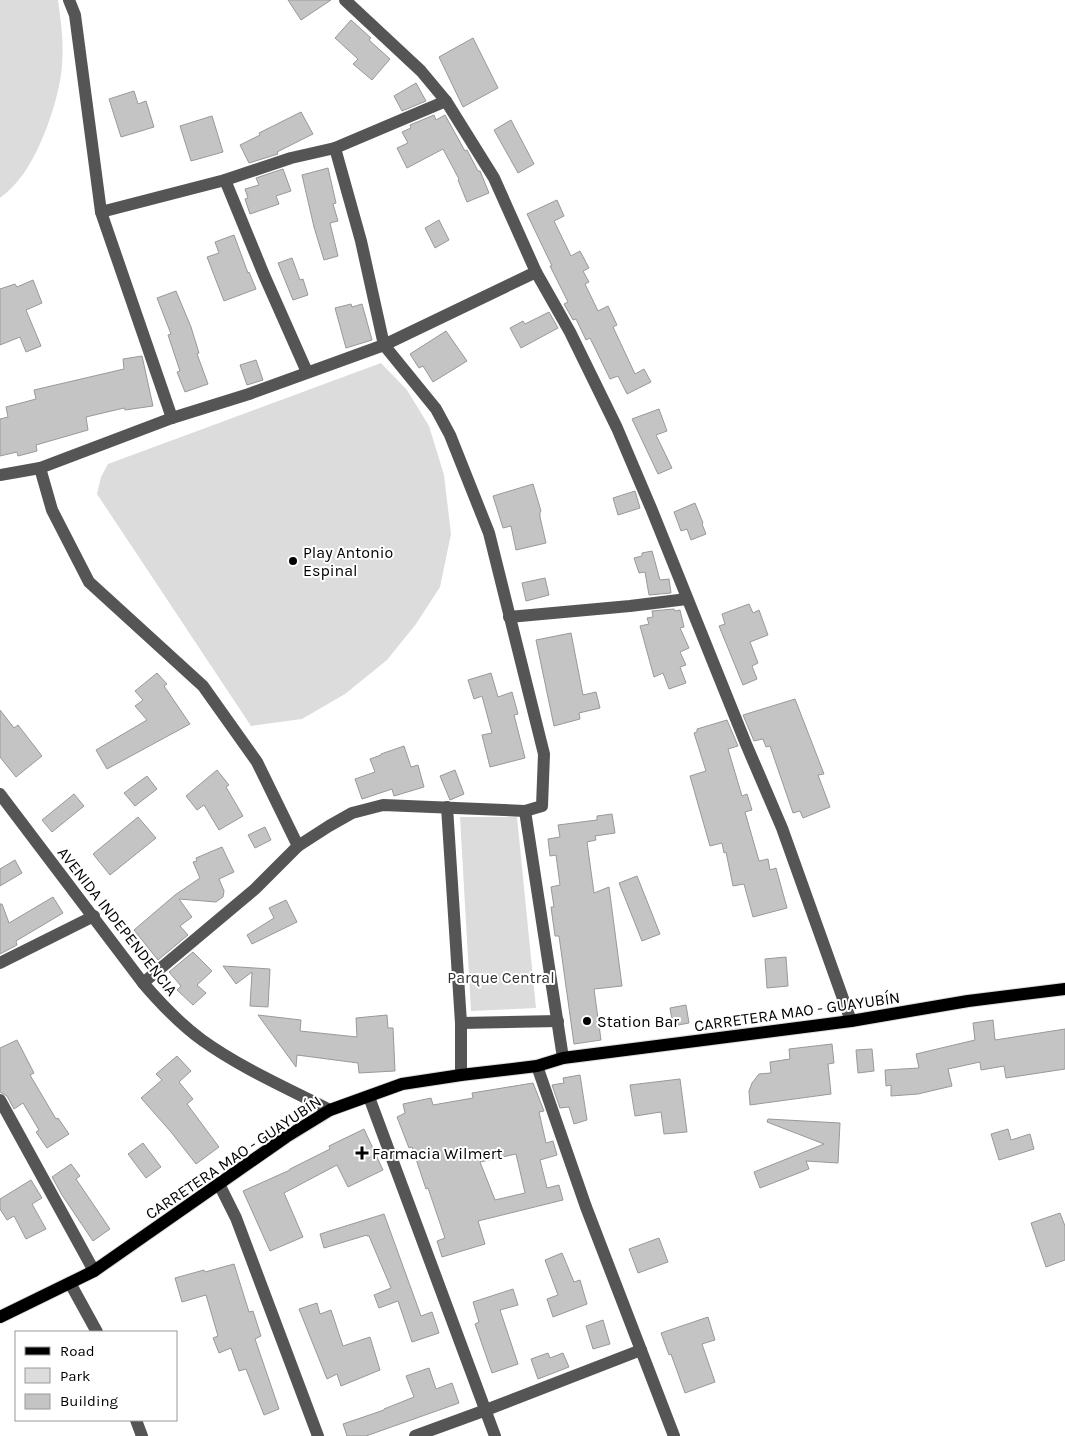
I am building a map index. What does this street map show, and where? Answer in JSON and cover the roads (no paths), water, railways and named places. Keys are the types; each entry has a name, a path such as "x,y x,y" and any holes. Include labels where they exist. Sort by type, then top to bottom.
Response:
{"main road":[{"name":"CARRETERA MAO - GUAYUBÍN","path":"0,1317 94,1271 286,1137 330,1110 402,1084 537,1066 563,1058 851,1021 968,1001 1065,989"}],"street":[{"path":"69,0 75,14 101,212 172,418"},
{"path":"345,0 422,71 446,101 494,178 536,272 570,332 617,428 651,508 782,828 851,1021"},
{"path":"101,212 225,180 291,158 335,148 446,101"},
{"path":"144,984 255,889 298,846 352,813 383,805 525,811 542,806 544,754 489,533 450,435 436,409 384,345 361,241 335,148"},
{"path":"225,180 307,372"},
{"path":"0,476 40,468 172,418 249,394 384,345 536,272"},
{"path":"40,468 52,510 89,582 204,686 257,762 298,846"},
{"path":"509,617 687,599"},
{"name":"AVENIDA INDEPENDENCIA","path":"0,794 144,984 168,1011 201,1039 246,1068 330,1110"},
{"path":"447,807 461,1023 461,1075"},
{"path":"525,811 563,1058"},
{"path":"0,963 94,916"},
{"path":"461,1023 558,1021"},
{"path":"537,1066 583,1199 674,1436"},
{"path":"369,1097 496,1436"},
{"path":"0,1100 94,1271"},
{"path":"219,1184 236,1218 318,1436"},
{"path":"70,1283 96,1331"},
{"path":"415,1436 641,1350"},
{"path":"136,1421 142,1436"}],"place":[{"name":"Play Antonio Espinal","path":"293,561"},
{"name":"Station Bar","path":"587,1021"},
{"name":"Farmacia Wilmert","path":"362,1153"}],"park label":[{"name":"Parque Central","path":"501,977"}]}
